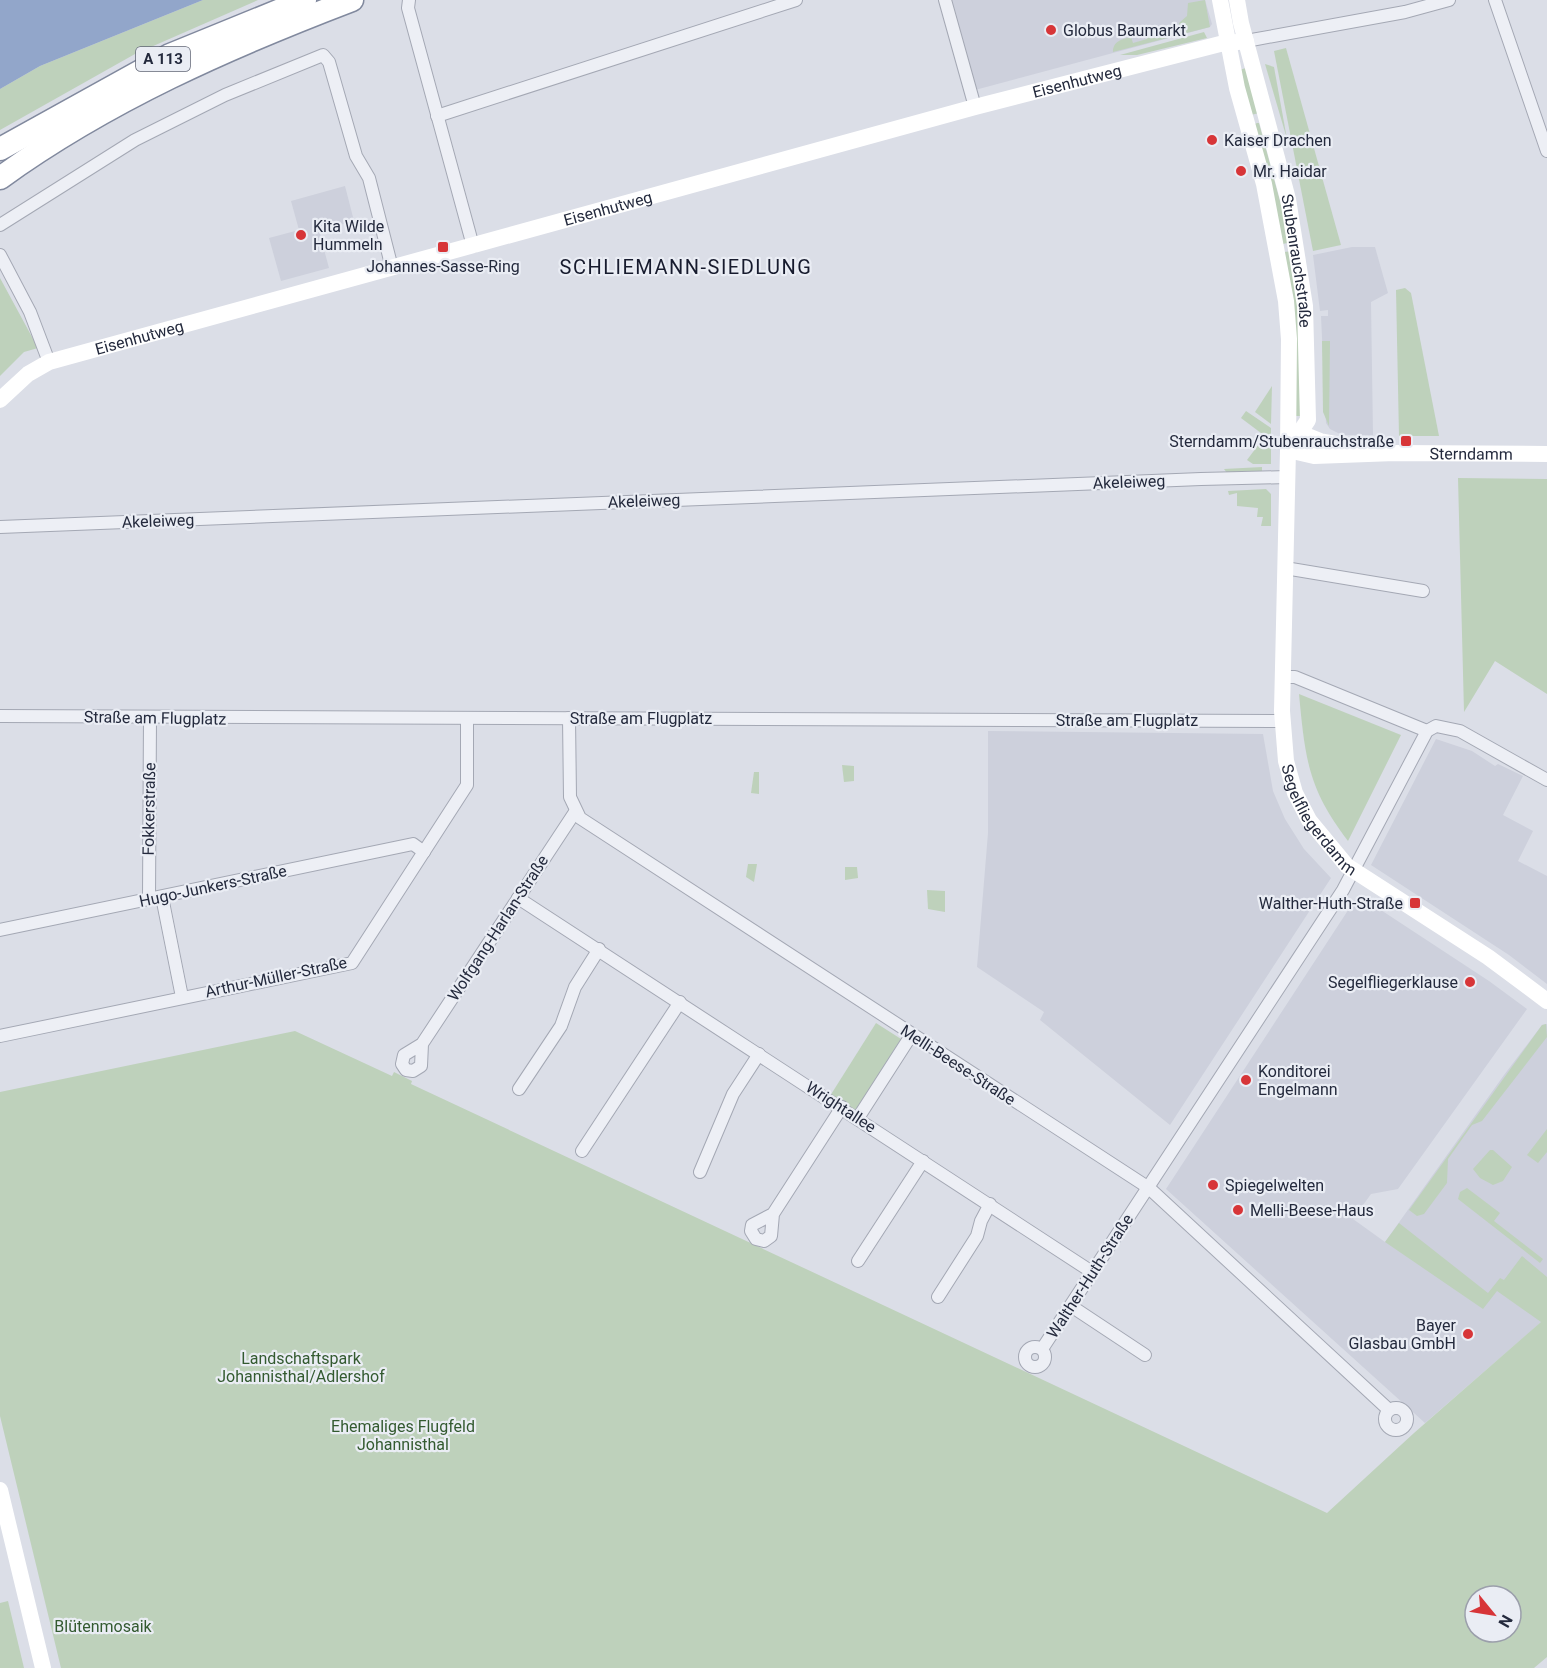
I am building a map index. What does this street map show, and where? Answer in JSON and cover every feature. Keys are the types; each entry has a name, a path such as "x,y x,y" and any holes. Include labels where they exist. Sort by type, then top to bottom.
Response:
{"highway":[{"name":"A 113","path":"0,149 170,56 305,0"},
{"name":"A 113","path":"0,178 42,148 154,85 252,38 352,0"}],"street":[{"path":"409,0 408,8 473,246"},
{"path":"437,116 796,0"},
{"path":"945,0 975,108"},
{"name":"Stubenrauchstraße","path":"1220,0 1237,88 1264,184 1286,302 1289,339 1288,450 1282,677"},
{"name":"Stubenrauchstraße","path":"1237,0 1287,199 1306,314 1308,420 1288,450"},
{"path":"1246,41 1405,12 1449,0"},
{"path":"1495,0 1547,151"},
{"name":"Eisenhutweg","path":"0,400 28,374 49,362 975,108 1246,41"},
{"path":"0,225 135,140 225,94 323,55 329,62 356,156 369,178 392,268"},
{"path":"0,255 30,312 49,362"},
{"name":"Sterndamm","path":"1300,432 1326,442 1395,453"},
{"name":"Sterndamm","path":"1288,450 1314,456 1395,453 1547,454"},
{"name":"Akeleiweg","path":"0,527 1201,478 1287,477"},
{"path":"1285,568 1423,591"},
{"path":"1282,677 1295,677 1427,731 1436,726 1460,731 1547,780"},
{"name":"Segelfliegerdamm","path":"1282,677 1283,722 1290,777 1304,813 1335,855 1354,872 1488,957 1547,1001"},
{"name":"Straße am Flugplatz","path":"0,716 1283,722"},
{"name":"Fokkerstraße","path":"149,899 150,718"},
{"path":"569,718 570,797 575,812"},
{"name":"Arthur-Müller-Straße","path":"0,1036 352,963 467,785 467,719"},
{"name":"Walther-Huth-Straße","path":"1042,1349 1354,872 1427,731"},
{"name":"Wolfgang-Harlan-Straße","path":"422,1044 575,812"},
{"name":"Melli-Beese-Straße","path":"575,812 588,824 1149,1188 1389,1410"},
{"name":"Hugo-Junkers-Straße","path":"0,930 413,844 424,852"},
{"path":"162,897 182,997"},
{"name":"Wrightallee","path":"518,898 1092,1272"},
{"path":"519,1089 561,1026 575,987 599,949"},
{"path":"582,1151 680,1002"},
{"path":"858,1118 912,1034"},
{"path":"699,1172 733,1094 759,1054"},
{"path":"773,1214 842,1107"},
{"path":"858,1261 923,1161"},
{"path":"938,1297 977,1236 981,1221 990,1204"},
{"path":"1071,1306 1145,1355"},
{"path":"0,1490 43,1668"}],"shaded area":[{"path":"950,0 1205,0 1212,24 1210,27 975,90"},
{"name":"Kita Wilde Hummeln","path":"345,186 354,221 319,231 329,268 281,281 269,238 299,230 291,201"},
{"path":"1352,247 1375,247 1388,293 1371,302 1373,435 1342,435 1330,429 1326,423 1321,316 1328,316 1328,310 1320,311 1313,255"},
{"path":"988,731 1263,734 1273,791 1285,819 1304,849 1331,878 1170,1125 1040,1020 1044,1012 977,967 988,833"},
{"path":"1436,739 1472,751 1495,766 1498,764 1523,776 1503,815 1533,831 1518,861 1547,876 1547,984 1509,955 1371,865"},
{"path":"1358,895 1489,981 1527,1009 1398,1189 1371,1194 1353,1219 1385,1242 1504,1075 1542,1025 1547,1024 1547,1317 1425,1423 1166,1189"}],"green space":[{"path":"203,0 258,0 135,54 0,130 0,89 40,66"},
{"path":"1205,0 1210,27 1113,52 1116,43 1124,39 1131,37 1133,43 1147,39 1146,34 1157,31 1158,36 1180,30 1179,23 1187,16 1188,3"},
{"path":"1204,32 1207,38 1137,55 1120,55"},
{"path":"1286,48 1341,245 1313,251 1274,51"},
{"path":"1265,64 1274,67 1287,139"},
{"path":"1246,68 1259,113 1251,115 1239,70"},
{"path":"1259,123 1291,242 1283,244 1255,124"},
{"path":"1293,251 1297,282 1303,416 1295,416 1284,252"},
{"path":"0,278 38,348 24,352 0,376"},
{"path":"1405,288 1411,293 1439,436 1399,436 1396,290"},
{"path":"1322,341 1330,341 1329,426 1323,412"},
{"path":"1272,386 1271,424 1255,412"},
{"path":"1246,411 1271,428 1271,464 1253,464 1247,460 1265,436 1241,418"},
{"path":"1262,467 1262,471 1227,473 1224,469"},
{"path":"1458,478 1547,479 1547,694 1495,661 1464,712"},
{"path":"1266,489 1271,494 1271,526 1261,526 1263,517 1257,517 1258,508 1237,506 1237,493 1229,495 1228,491"},
{"path":"1299,694 1401,735 1348,841 1316,789 1307,755"},
{"path":"842,765 854,766 854,781 844,782"},
{"path":"754,772 759,772 759,794 751,793"},
{"path":"748,864 757,864 754,882 746,877"},
{"path":"845,867 857,867 858,878 845,880"},
{"path":"927,890 945,891 945,912 928,909"},
{"path":"876,1023 901,1039 855,1111 830,1096"},
{"path":"1546,1024 1547,1037 1482,1121 1472,1125 1448,1159 1447,1183 1424,1214 1417,1216 1409,1210 1542,1025"},
{"name":"Landschaftspark Johannisthal/Adlershof","path":"295,1031 392,1076 394,1072 412,1081 411,1084 1327,1513 1541,1322 1497,1291 1483,1309 1385,1242 1399,1223 1488,1293 1500,1278 1504,1280 1522,1256 1547,1277 1547,1657 1534,1668 61,1668 0,1416 0,1092"},
{"path":"1547,1129 1547,1152 1538,1163 1527,1155"},
{"path":"1490,1150 1493,1150 1512,1167 1503,1181 1493,1185 1480,1178 1473,1169"},
{"path":"1467,1188 1500,1213 1494,1221 1543,1259 1540,1263 1458,1199 1460,1192"},
{"path":"8,1601 24,1668 0,1668 0,1603"}],"water":[{"path":"0,0 203,0 40,66 0,89"}],"place":[{"name":"Globus Baumarkt","path":"1051,30"},
{"name":"Kaiser Drachen","path":"1212,140"},
{"name":"Mr. Haidar","path":"1241,171"},
{"name":"Kita Wilde Hummeln","path":"301,235"},
{"name":"Johannes-Sasse-Ring","path":"443,247"},
{"name":"Sterndamm/Stubenrauchstraße","path":"1406,441"},
{"name":"Walther-Huth-Straße","path":"1415,903"},
{"name":"Segelfliegerklause","path":"1470,982"},
{"name":"Konditorei Engelmann","path":"1246,1080"},
{"name":"Spiegelwelten","path":"1213,1185"},
{"name":"Melli-Beese-Haus","path":"1238,1210"},
{"name":"Bayer Glasbau GmbH","path":"1468,1334"}],"district":[{"name":"SCHLIEMANN-SIEDLUNG","path":"686,267"}],"park label":[{"name":"Ehemaliges Flugfeld Johannisthal","path":"403,1435"},
{"name":"Blütenmosaik","path":"103,1626"}]}
